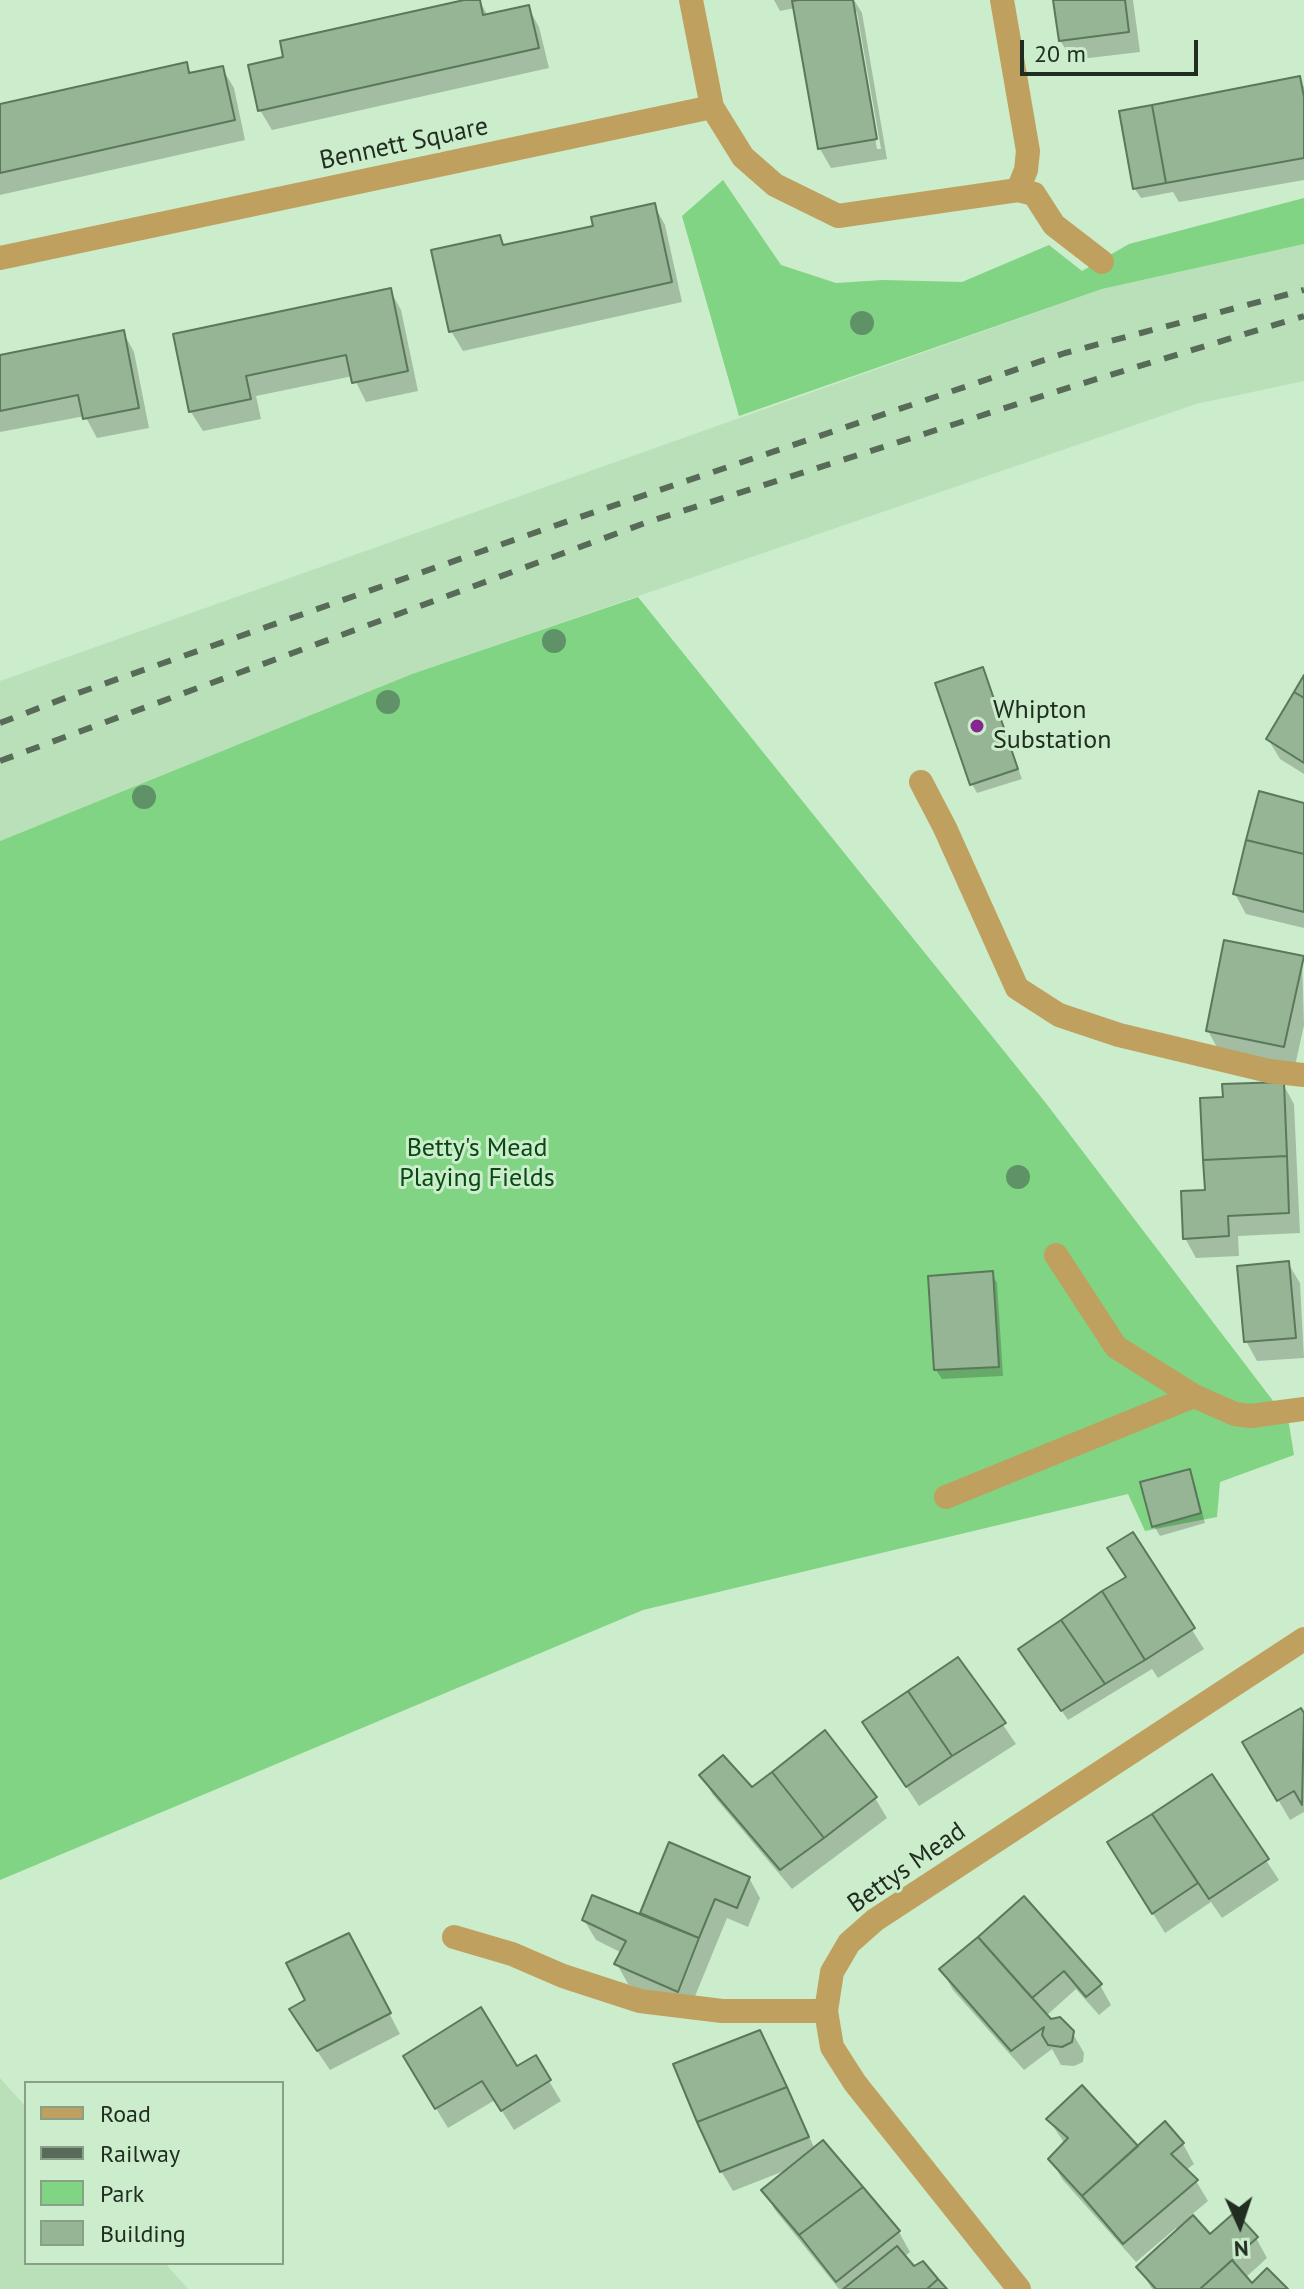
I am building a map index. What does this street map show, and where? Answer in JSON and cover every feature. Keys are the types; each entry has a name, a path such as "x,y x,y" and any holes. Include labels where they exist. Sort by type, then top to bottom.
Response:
{"street":[{"path":"691,0 712,107 743,157 775,185 838,216 1018,190 1034,194 1054,225 1102,262"},
{"path":"1002,0 1028,151 1026,170 1018,190"},
{"name":"Bennett Square","path":"0,258 712,107"},
{"path":"921,782 1017,988 1059,1015 1119,1035 1269,1071 1304,1075"},
{"path":"1056,1255 1116,1347 1194,1396 1235,1414 1251,1416 1304,1409"},
{"path":"946,1497 1194,1396"},
{"name":"Bettys Mead","path":"1019,2289 855,2083 832,2047 826,2011 832,1972 849,1943 875,1920 1304,1639"},
{"path":"454,1937 512,1954 563,1976 640,2001 722,2011 826,2011"}],"shaded area":[{"path":"1304,244 1304,381 1196,404 412,674 0,841 0,681 1102,289"},
{"path":"0,2078 24,2105 24,2265 167,2265 188,2289 0,2289"}],"green space":[{"path":"723,180 781,265 836,283 883,280 962,282 1049,245 1082,271 1129,244 1304,198 1304,244 1102,289 739,416 682,216"},
{"name":"Betty's Mead Playing Fields","path":"638,597 1045,1102 1277,1406 1289,1424 1294,1455 1220,1482 1217,1517 1145,1531 1128,1494 643,1610 0,1880 0,841 412,674"}],"building":[{"path":"464,0 480,0 483,15 529,5 539,48 258,111 248,65 283,57 280,41"},
{"path":"853,0 877,139 818,149 792,1"},
{"path":"1053,0 1125,0 1129,32 1059,41"},
{"path":"187,62 189,73 223,66 235,120 0,173 0,104"},
{"path":"1300,76 1304,97 1304,158 1166,183 1152,105"},
{"path":"1152,105 1166,183 1133,189 1119,111"},
{"path":"655,203 672,282 449,332 431,250 500,235 503,245 593,226 591,217"},
{"path":"391,288 408,371 352,383 346,355 246,376 251,399 189,412 173,334"},
{"path":"124,330 139,408 83,419 78,395 0,411 0,355"},
{"name":"Whipton Substation","path":"983,667 1018,769 970,785 935,683"},
{"path":"1304,675 1304,698 1294,692"},
{"path":"1294,692 1304,698 1304,763 1266,739"},
{"path":"1259,791 1304,803 1304,854 1246,840"},
{"path":"1246,840 1304,854 1304,912 1233,894"},
{"path":"1224,940 1304,956 1284,1047 1206,1031"},
{"path":"1284,1082 1287,1156 1203,1160 1200,1098 1223,1097 1222,1084"},
{"path":"1287,1156 1289,1213 1228,1216 1229,1236 1183,1239 1181,1191 1205,1190 1203,1160"},
{"path":"1289,1261 1296,1338 1244,1342 1237,1266"},
{"path":"993,1271 999,1367 934,1370 928,1276"},
{"path":"1190,1469 1201,1513 1152,1527 1140,1482"},
{"path":"1133,1532 1195,1628 1145,1660 1102,1591 1126,1577 1107,1548"},
{"path":"1102,1591 1145,1660 1105,1684 1061,1620"},
{"path":"1061,1620 1105,1684 1061,1711 1018,1649"},
{"path":"958,1657 1006,1723 952,1756 908,1691"},
{"path":"908,1691 952,1756 906,1787 862,1722"},
{"path":"1301,1708 1304,1713 1302,1805 1294,1791 1277,1801 1242,1742"},
{"path":"825,1730 877,1797 824,1838 772,1772"},
{"path":"723,1755 752,1787 772,1772 824,1838 780,1870 699,1775"},
{"path":"1212,1774 1269,1859 1209,1899 1152,1814"},
{"path":"1152,1814 1198,1883 1152,1914 1107,1842"},
{"path":"669,1842 750,1877 737,1908 715,1899 699,1938 640,1913"},
{"path":"592,1895 699,1938 678,1992 614,1964 626,1941 582,1920"},
{"path":"1024,1896 1102,1984 1086,1997 1064,1971 1032,1998 978,1937"},
{"path":"349,1933 391,2013 317,2051 289,2009 305,2000 286,1963"},
{"path":"978,1937 1051,2019 1060,2017 1074,2031 1072,2042 1062,2047 1048,2045 1042,2035 1044,2027 1011,2051 939,1969"},
{"path":"481,2007 517,2066 536,2055 551,2080 501,2111 482,2081 435,2109 403,2056"},
{"path":"760,2030 787,2087 697,2122 673,2064"},
{"path":"1082,2085 1138,2146 1082,2196 1048,2159 1068,2138 1046,2119"},
{"path":"787,2087 809,2137 720,2172 697,2122"},
{"path":"1165,2121 1184,2143 1171,2154 1198,2180 1123,2244 1082,2196"},
{"path":"823,2140 863,2187 799,2235 761,2190"},
{"path":"863,2187 900,2231 836,2282 799,2235"},
{"path":"1235,2212 1258,2237 1200,2289 1156,2289 1136,2267 1193,2215 1210,2234"},
{"path":"897,2246 914,2266 923,2261 938,2279 927,2289 843,2289"},
{"path":"1232,2260 1252,2283 1267,2268 1288,2289 1200,2289"},
{"path":"938,2279 947,2289 927,2289"}],"railway":[{"path":"0,723 571,520 1065,353 1304,290"},
{"path":"0,761 645,523 1304,316"}],"place":[{"name":"Whipton Substation","path":"977,726"}]}
